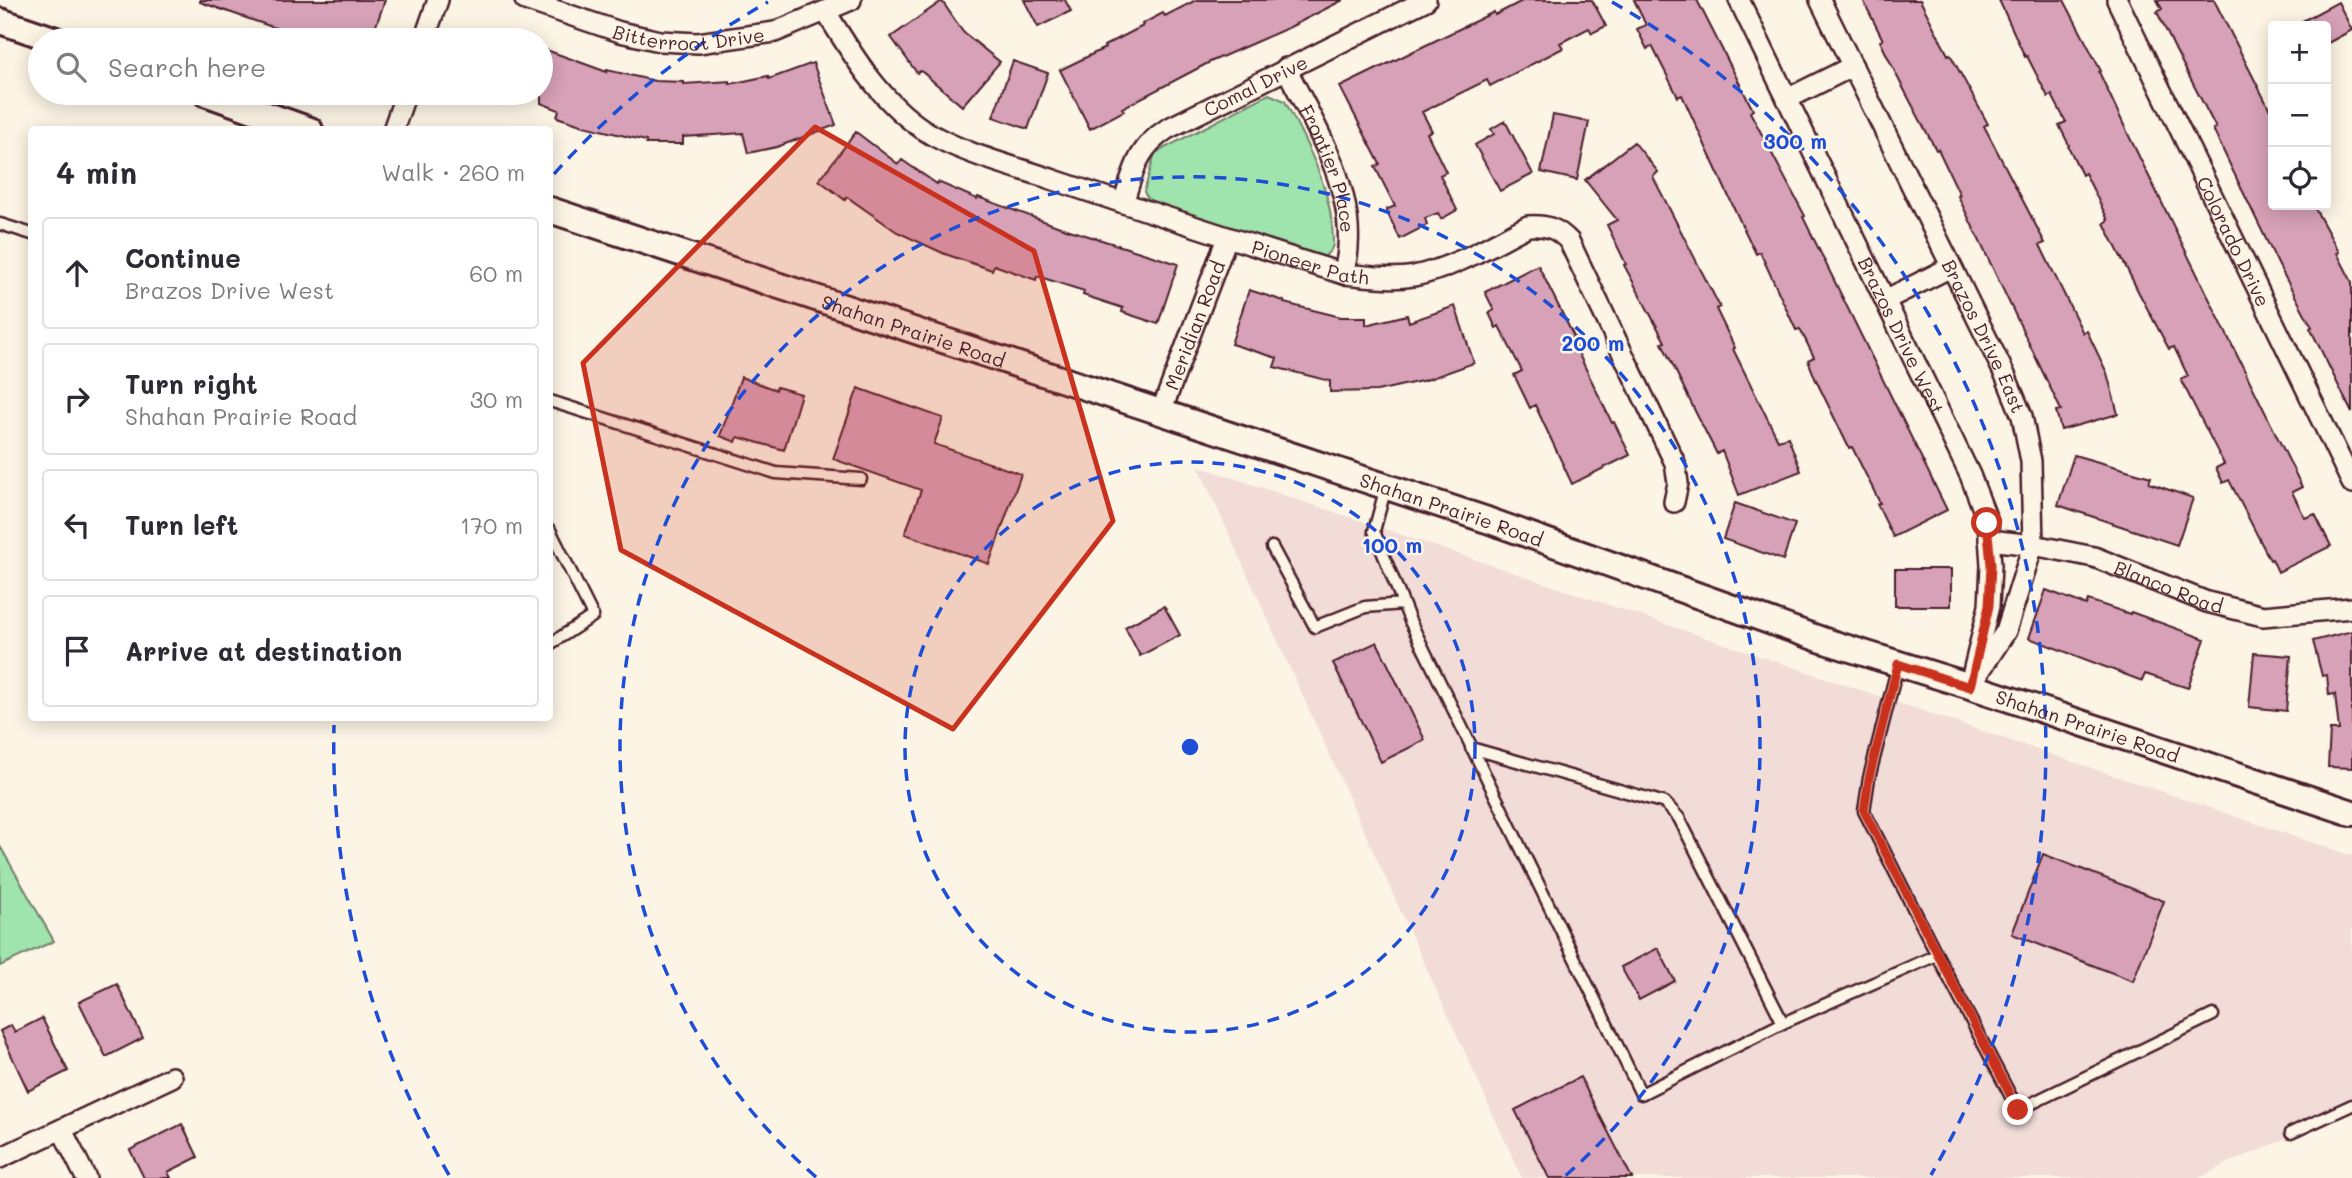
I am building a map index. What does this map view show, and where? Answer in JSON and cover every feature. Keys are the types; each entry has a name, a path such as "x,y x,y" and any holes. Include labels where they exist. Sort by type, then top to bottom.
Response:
{"street":[{"path":"428,28 438,0"},
{"name":"Bitterroot Drive","path":"525,0 620,32 660,41 698,43 775,32 851,0"},
{"name":"Comal Drive","path":"1122,203 1141,151 1151,139 1286,68 1426,0"},
{"name":"Brazos Drive West","path":"1739,0 1970,475 1987,523 1989,606 1970,687"},
{"name":"Brazos Drive East","path":"1820,0 2006,377 2022,416 2031,461 2033,545 2006,631 1970,687"},
{"name":"Colorado Drive","path":"2117,0 2352,483"},
{"name":"Pioneer Path","path":"826,12 854,58 886,97 925,131 967,150 1227,238 1343,274 1380,278 1412,276 1442,268 1528,226 1540,225 1561,232 1569,241 1675,463 1678,483 1674,502"},
{"path":"0,21 28,30"},
{"path":"1787,99 1853,66"},
{"name":"Frontier Place","path":"1286,68 1334,167 1341,189 1349,246 1343,274"},
{"path":"239,105 299,126"},
{"path":"394,126 402,105"},
{"name":"Shahan Prairie Road","path":"553,211 1500,525 1825,641 2352,813"},
{"name":"Meridian Road","path":"1161,412 1227,238"},
{"path":"1885,300 1951,267"},
{"name":"Blanco Road","path":"1989,540 2094,557 2236,611 2263,616 2352,608"},
{"path":"0,1158 172,1077"},
{"path":"62,1130 86,1178"}],"lane":[{"path":"0,224 28,233"},
{"path":"553,402 776,473 861,479"},
{"path":"1386,487 1374,531 1403,604 1641,1094 1783,1023 1937,955"},
{"path":"553,536 593,616 553,642"},
{"path":"1272,547 1315,627 1366,607 1403,604"},
{"path":"1898,664 1869,778 1864,811 2018,1110 2213,1015"},
{"path":"1471,748 1665,803 1679,818 1783,1023"},
{"path":"2291,1133 2352,1105"}],"highlighted area":[{"path":"815,127 1034,251 1113,521 953,729 621,550 583,363"}],"shaded area":[{"path":"1198,466 2352,856 2352,1112 2226,1164 2199,1178 1522,1178"}],"green space":[{"path":"1269,94 1285,101 1311,152 1324,188 1332,225 1333,245 1321,260 1150,201 1144,192 1155,153"},
{"path":"0,846 54,941 0,966"}],"building":[{"path":"385,0 375,28 275,28 200,2"},
{"path":"1024,0 1065,0 1071,11 1038,27"},
{"path":"1196,0 1343,0 1210,62 1122,108 1124,111 1090,129 1060,70 1105,48 1104,46 1163,13 1165,16"},
{"path":"1524,0 1592,0 1606,26 1592,33 1589,28 1560,43 1563,48 1490,86 1487,80 1422,112 1432,131 1427,133 1446,172 1440,175 1457,210 1441,219 1438,213 1425,218 1427,225 1400,239 1386,210 1395,206 1375,167 1380,164 1340,87"},
{"path":"1634,0 1697,0 1947,510 1893,537 1877,504 1880,503 1852,447 1849,448 1815,378 1808,360 1814,357 1800,329 1796,330 1760,252 1756,254 1682,95 1678,97 1652,46 1647,49 1637,29 1646,25"},
{"path":"1863,0 1920,0 1988,124 1984,126 2045,243 2040,245 2083,333 2087,331 2107,373 2118,414 2061,430 2056,411 2061,410 1938,149 1936,150 1899,80"},
{"path":"1999,0 2064,0 2302,487 2292,492 2305,518 2315,514 2331,546 2278,572 2229,480 2223,483 2216,468 2224,464 2181,380 2188,376 2174,347 2169,349 2139,293 2104,223 2108,220 2085,173 2082,175 2059,125 2066,122 2052,95 2048,97 2027,56 2025,57"},
{"path":"2157,0 2214,0 2268,106 2268,210 2316,210 2339,252 2337,253 2352,282 2352,413 2232,169 2213,129 2216,128 2157,12 2162,9"},
{"path":"942,1 963,32 1000,62 962,106 921,71 917,73 891,37"},
{"path":"2338,2 2352,30 2331,41 2331,21 2302,21"},
{"path":"553,52 607,72 684,84 730,81 730,84 768,76 769,79 813,63 836,125 777,147 748,153 743,133 683,137 683,144 646,144 646,141 557,117 559,110 546,105 553,105"},
{"path":"1013,61 1048,73 1028,129 993,117"},
{"path":"1553,115 1589,122 1577,180 1541,172"},
{"path":"1505,121 1533,174 1500,191 1475,145 1494,134 1491,129"},
{"path":"856,132 898,164 902,160 937,184 938,182 977,199 978,197 1060,227 1178,264 1158,324 1122,312 1123,308 1083,295 1084,291 1037,276 1036,280 994,265 992,270 945,254 897,232 847,197 845,200 819,180"},
{"path":"1634,142 1658,172 1653,177 1720,307 1716,309 1735,348 1733,349 1778,440 1788,437 1801,471 1739,495 1722,451 1717,454 1697,415 1662,343 1665,342 1624,265 1626,264 1607,225 1617,220 1585,180"},
{"path":"1538,265 1612,423 1614,422 1630,455 1572,484 1535,405 1530,408 1514,375 1522,371 1499,326 1496,328 1489,313 1494,310 1485,292"},
{"path":"1249,290 1284,303 1341,317 1366,317 1366,325 1407,315 1409,322 1455,306 1474,363 1426,380 1377,391 1330,392 1330,381 1274,367 1277,358 1231,344"},
{"path":"741,377 776,390 777,387 801,394 784,450 738,437 736,442 720,436"},
{"path":"858,388 943,418 934,444 1021,474 989,564 905,534 921,490 833,459"},
{"path":"2074,455 2151,477 2149,483 2193,498 2177,545 2058,505"},
{"path":"1735,503 1795,524 1783,560 1723,539"},
{"path":"1895,569 1951,569 1951,606 1895,606"},
{"path":"2046,590 2086,605 2088,600 2130,614 2131,612 2205,639 2188,688 2145,674 2142,681 2029,638"},
{"path":"1164,606 1180,635 1140,656 1125,627"},
{"path":"2352,631 2352,768 2328,767 2330,730 2339,730 2335,694 2329,695 2327,675 2322,676 2313,641"},
{"path":"1377,642 1425,740 1381,762 1333,663"},
{"path":"2254,653 2291,656 2286,711 2249,707"},
{"path":"2043,854 2164,901 2133,981 2012,934"},
{"path":"1658,948 1675,981 1639,1000 1621,967"},
{"path":"117,984 143,1038 106,1057 79,1002"},
{"path":"42,1018 68,1071 28,1091 0,1031 11,1025 15,1032"},
{"path":"1580,1077 1632,1178 1549,1178 1515,1110"},
{"path":"182,1124 198,1157 168,1172 171,1178 144,1178 130,1150"}],"route":[{"path":"1987,523 1991,565 1989,606 1970,687 1898,664 1869,778 1864,811 2018,1110"}]}
